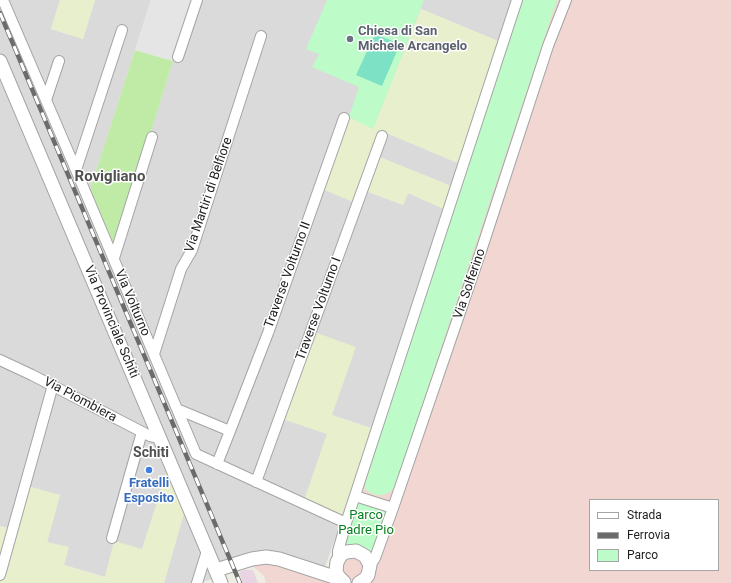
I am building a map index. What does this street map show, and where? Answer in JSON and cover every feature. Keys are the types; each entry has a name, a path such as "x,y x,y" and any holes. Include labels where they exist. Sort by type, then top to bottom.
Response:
{"street":[{"name":"Via Volturno","path":"3,0 114,258 196,454 346,523"},
{"path":"178,58 197,0"},
{"path":"343,581 336,571 338,550 346,523 517,0"},
{"name":"Via Solferino","path":"368,577 482,248 548,46 566,0"},
{"path":"76,170 122,30"},
{"name":"Via Martiri di Belfiore","path":"154,354 181,269 192,250 261,36"},
{"name":"Via Provinciale Schiti","path":"0,61 221,583"},
{"path":"46,100 59,61"},
{"name":"Traverse Volturno II","path":"216,464 268,333 344,118"},
{"name":"Traverse Volturno I","path":"256,482 382,136"},
{"path":"114,258 152,137"},
{"name":"Via Piombiera","path":"0,360 53,385 150,436 160,438"},
{"path":"0,575 53,385"},
{"path":"177,409 230,431"},
{"path":"112,538 142,432"},
{"path":"355,496 393,508"},
{"path":"197,583 207,551"},
{"path":"321,571 337,563 346,552 356,551 365,556 368,577"},
{"path":"216,570 266,556 321,571 343,581"}],"shaded area":[{"path":"0,0 60,0 51,29 83,39 95,0 151,0 89,193 114,250 173,61 194,0 511,0 498,41 421,9 373,129 349,118 358,188 403,205 408,193 444,209 371,428 332,415 283,419 327,434 304,501 342,518 325,567 275,553 201,583 164,583 184,513 167,472 142,550 105,577 64,565 47,542 60,495 28,487 16,530 0,526"},
{"path":"151,0 192,0 173,61 135,50"},
{"path":"522,0 731,0 731,583 266,583 264,576 249,563 278,562 334,579"},
{"path":"384,132 458,163 451,186 374,155"},
{"path":"244,570 253,570 258,583 243,583 239,572"}],"green space":[{"path":"60,0 95,0 83,39 51,29"},
{"path":"327,0 424,0 373,129 349,117 359,87 312,67 319,54 306,49"},
{"path":"521,0 557,0 395,486 390,492 383,495 375,495 367,491 364,485"},
{"path":"421,9 498,41 458,163 384,132 375,155 451,186 444,209 408,193 403,205 358,188 353,202 322,189 349,117 373,128"},
{"path":"375,34 400,44 382,86 356,75"},
{"path":"135,50 173,61 114,251 89,193"},
{"path":"314,332 356,347 332,415 371,428 342,518 304,501 327,434 283,419"},
{"path":"167,471 184,513 164,583 0,583 0,526 16,530 28,486 60,495 47,542 69,547 64,565 105,577 114,541 142,549"},
{"name":"Parco Padre Pio","path":"355,496 393,508 375,558 365,556 338,559"}],"railway":[{"path":"0,13 240,583"}],"place":[{"name":"Chiesa di San Michele Arcangelo","path":"350,39"},
{"name":"Fratelli Esposito","path":"149,470"}],"district":[{"name":"Rovigliano","path":"110,177"},
{"name":"Schiti","path":"151,453"}]}
